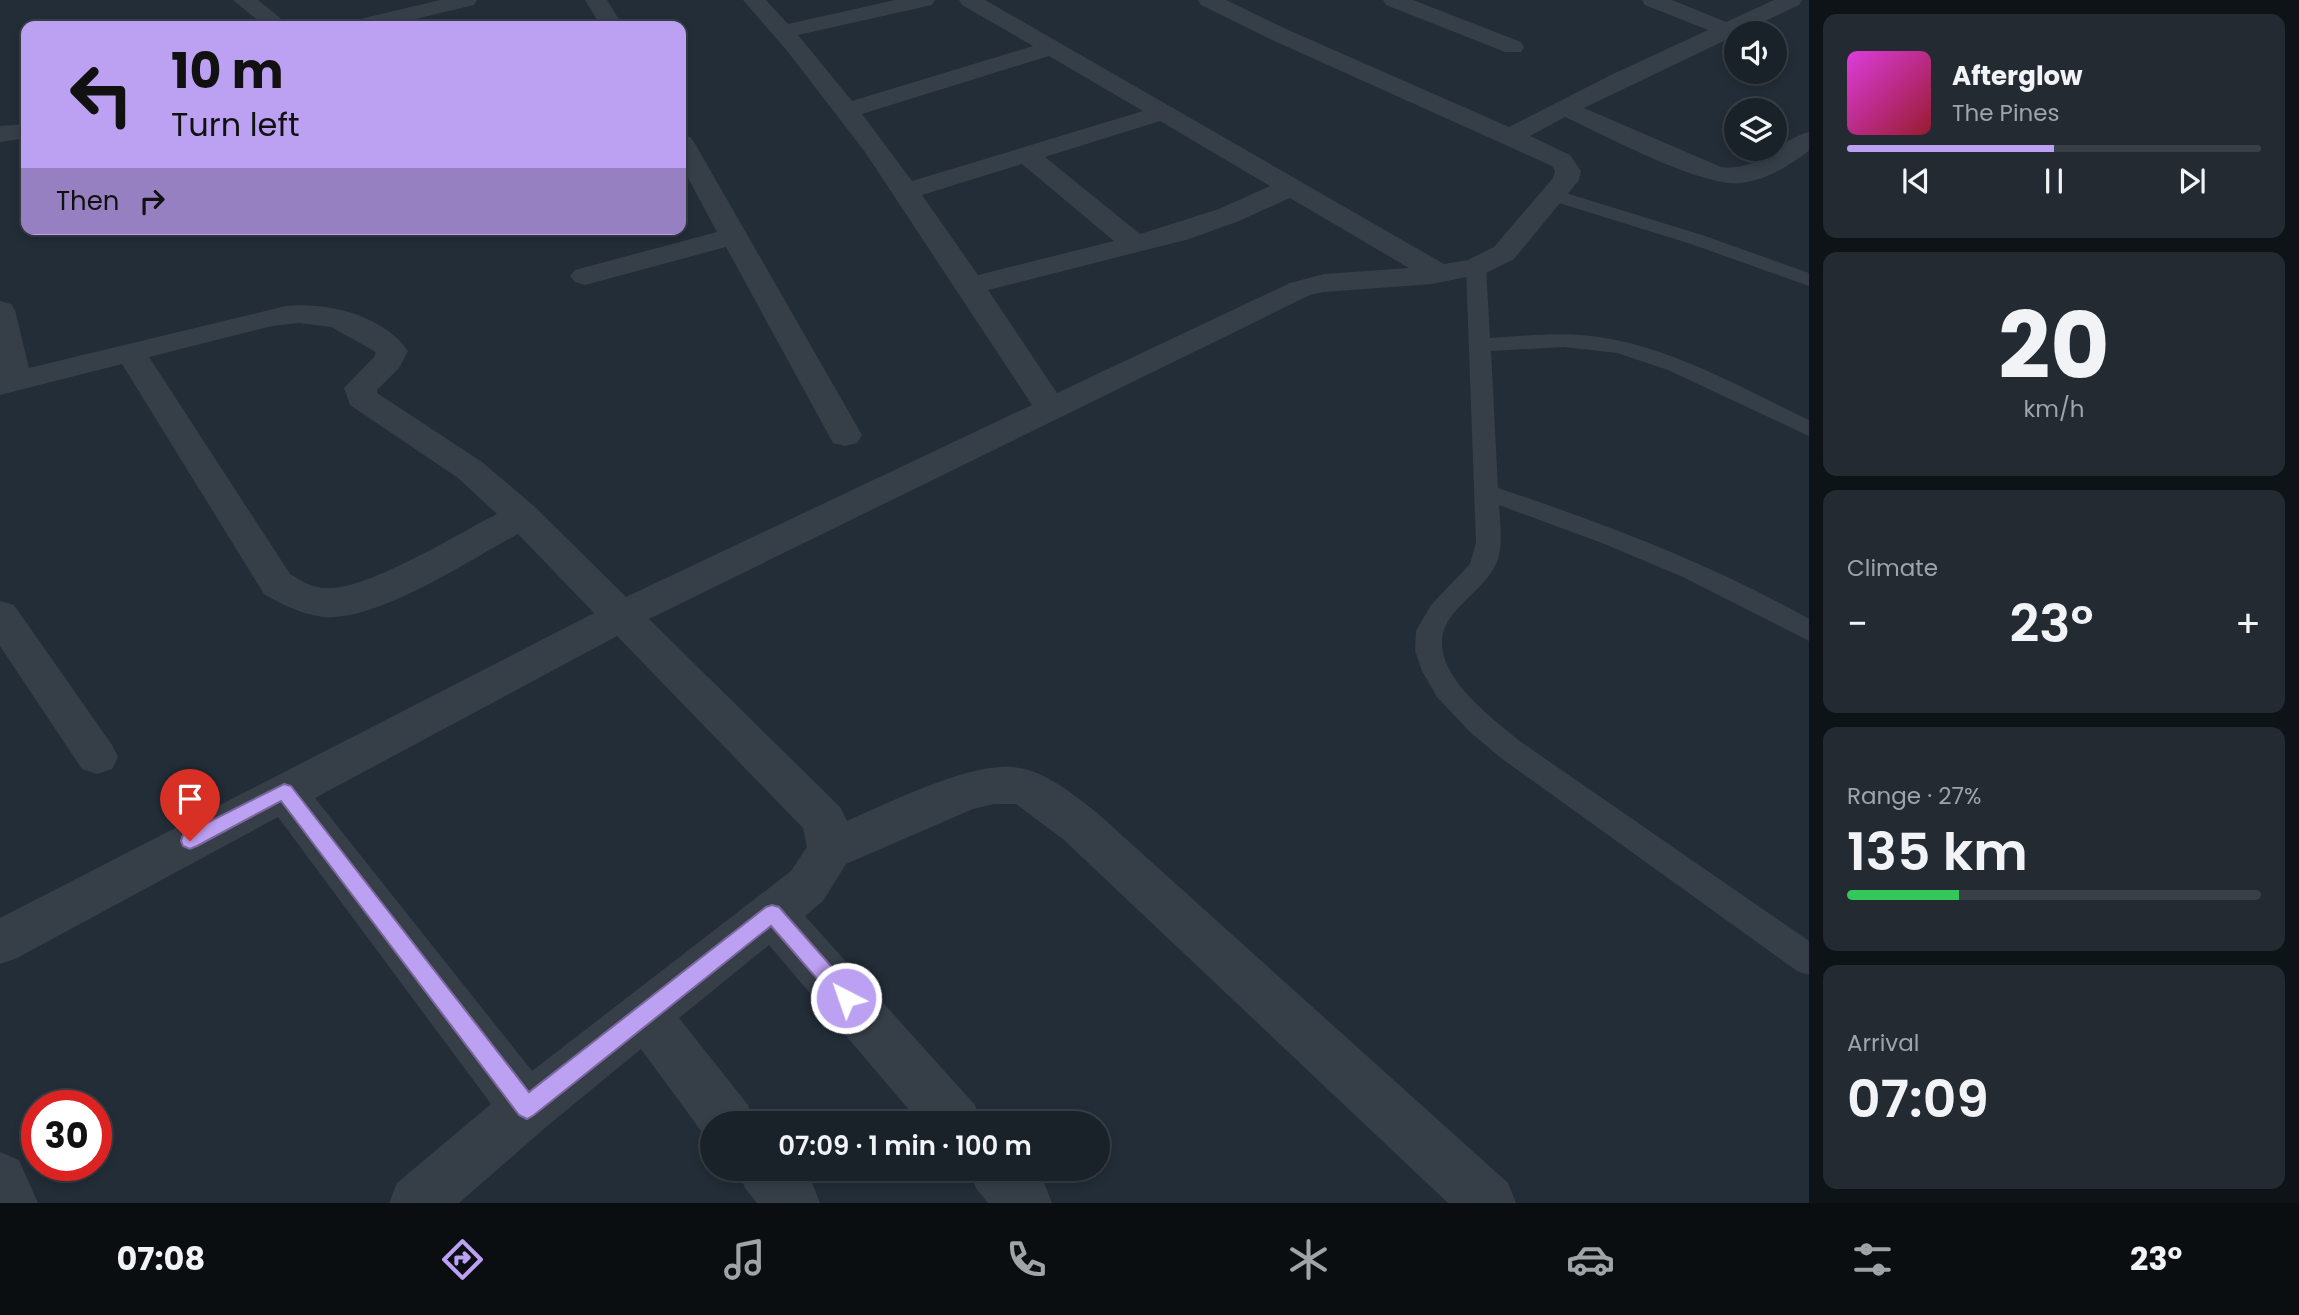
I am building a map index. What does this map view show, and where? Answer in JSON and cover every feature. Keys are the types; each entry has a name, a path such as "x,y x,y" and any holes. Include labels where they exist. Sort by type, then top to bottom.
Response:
{"street":[{"path":"244,0 272,21"},
{"path":"417,20 466,0"},
{"path":"596,0 609,21"},
{"path":"754,0 802,52 905,192 1052,410"},
{"path":"783,32 924,0"},
{"path":"970,0 1440,274"},
{"path":"1394,0 1513,47"},
{"path":"1653,0 1724,29"},
{"path":"1746,21 1791,0"},
{"path":"0,942 623,615 1300,289 1365,279 1440,274 1476,267 1503,253 1566,180 1568,171 1561,162 1546,152 1225,2"},
{"path":"1510,136 1724,31"},
{"path":"845,111 1051,48"},
{"path":"1564,108 1715,174 1729,177 1753,174 1809,140"},
{"path":"905,192 1162,113"},
{"path":"0,134 21,132"},
{"path":"686,151 845,435"},
{"path":"1027,155 1135,244"},
{"path":"970,286 1179,233 1229,215 1291,187"},
{"path":"585,276 734,236"},
{"path":"0,310 8,383 293,313 329,314 380,340 392,351 388,361 360,388 362,398 470,470 522,516 824,820 830,850"},
{"path":"130,352 277,584 298,597 316,604 348,603 374,594 522,516"},
{"path":"0,615 97,757"},
{"path":"417,1203 527,1108 807,886 830,850 975,788 1012,785 1047,799 1080,826 1488,1203"},
{"path":"284,791 527,1108"},
{"path":"772,914 945,1111"},
{"path":"645,1014 719,1111"},
{"path":"0,1179 10,1203"},
{"path":"774,1181 792,1203"},
{"path":"1005,1181 1024,1203"}],"lane":[{"path":"1553,195 1698,240 1809,280"},
{"path":"1476,267 1489,543 1483,564 1437,615 1429,640 1435,676 1469,716 1511,750 1809,960"},
{"path":"1479,345 1590,342 1620,347 1657,358 1809,429"},
{"path":"1486,492 1633,544 1723,585 1809,631"}],"route":[{"path":"190,841 284,791 527,1108 772,914 846,998"}]}
